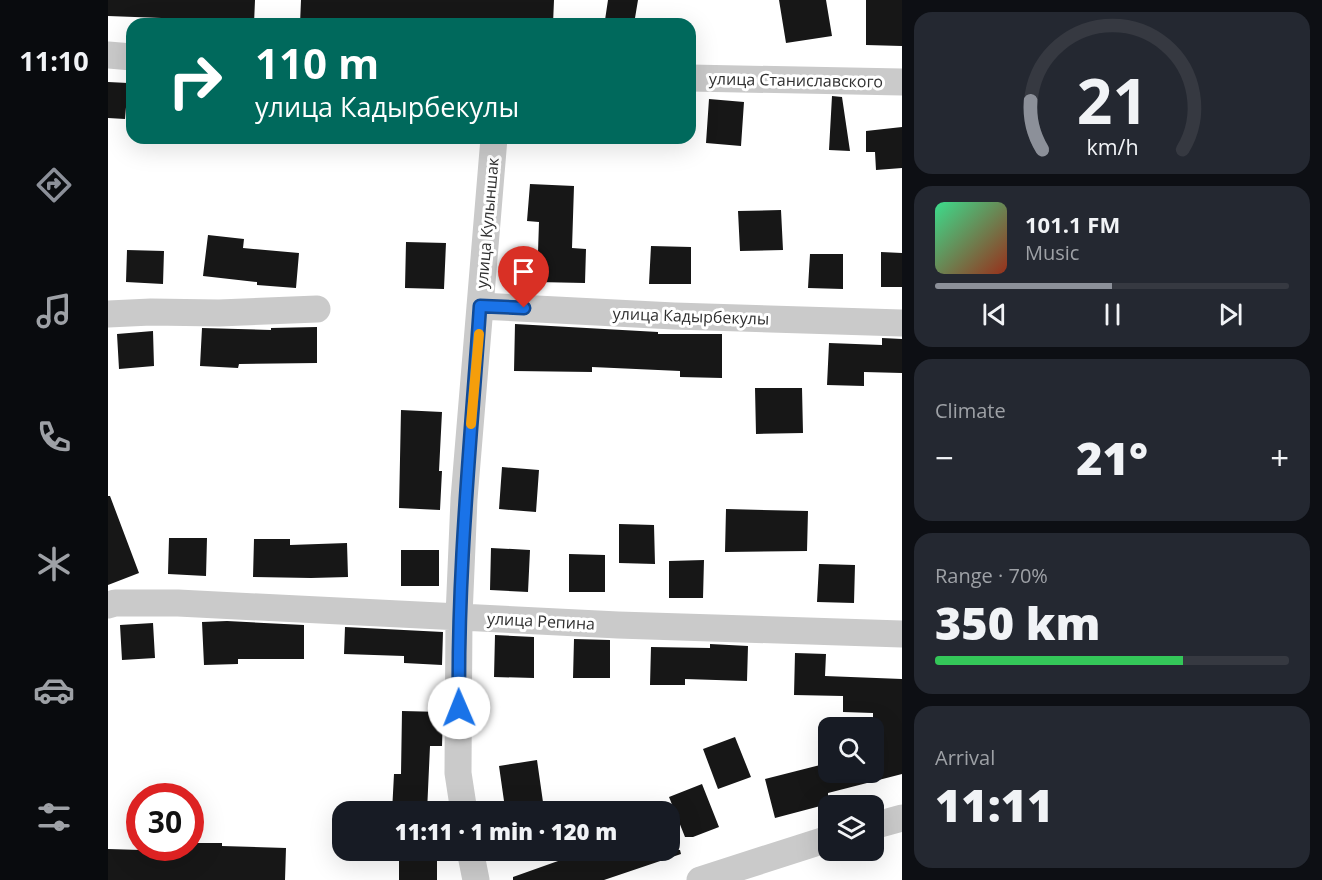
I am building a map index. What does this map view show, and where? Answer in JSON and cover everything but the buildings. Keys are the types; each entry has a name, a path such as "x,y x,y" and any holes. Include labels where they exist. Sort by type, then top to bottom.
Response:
{"street":[{"path":"108,56 126,57"},
{"name":"улица Станиславского","path":"696,78 902,82"},
{"name":"улица Кулыншак","path":"462,801 458,773 459,616 464,499 494,144"},
{"name":"улица Кадырбекулы","path":"480,306 674,316 902,323"},
{"path":"108,314 317,309"},
{"name":"улица Репина","path":"108,605 178,603 618,625 902,634"},
{"path":"884,823 902,818"},
{"path":"700,880 818,842"},
{"path":"472,861 476,880"}],"slow traffic":[{"path":"471,424 479,334"}],"route":[{"path":"459,708 458,638 464,499 480,306 524,308"}]}
